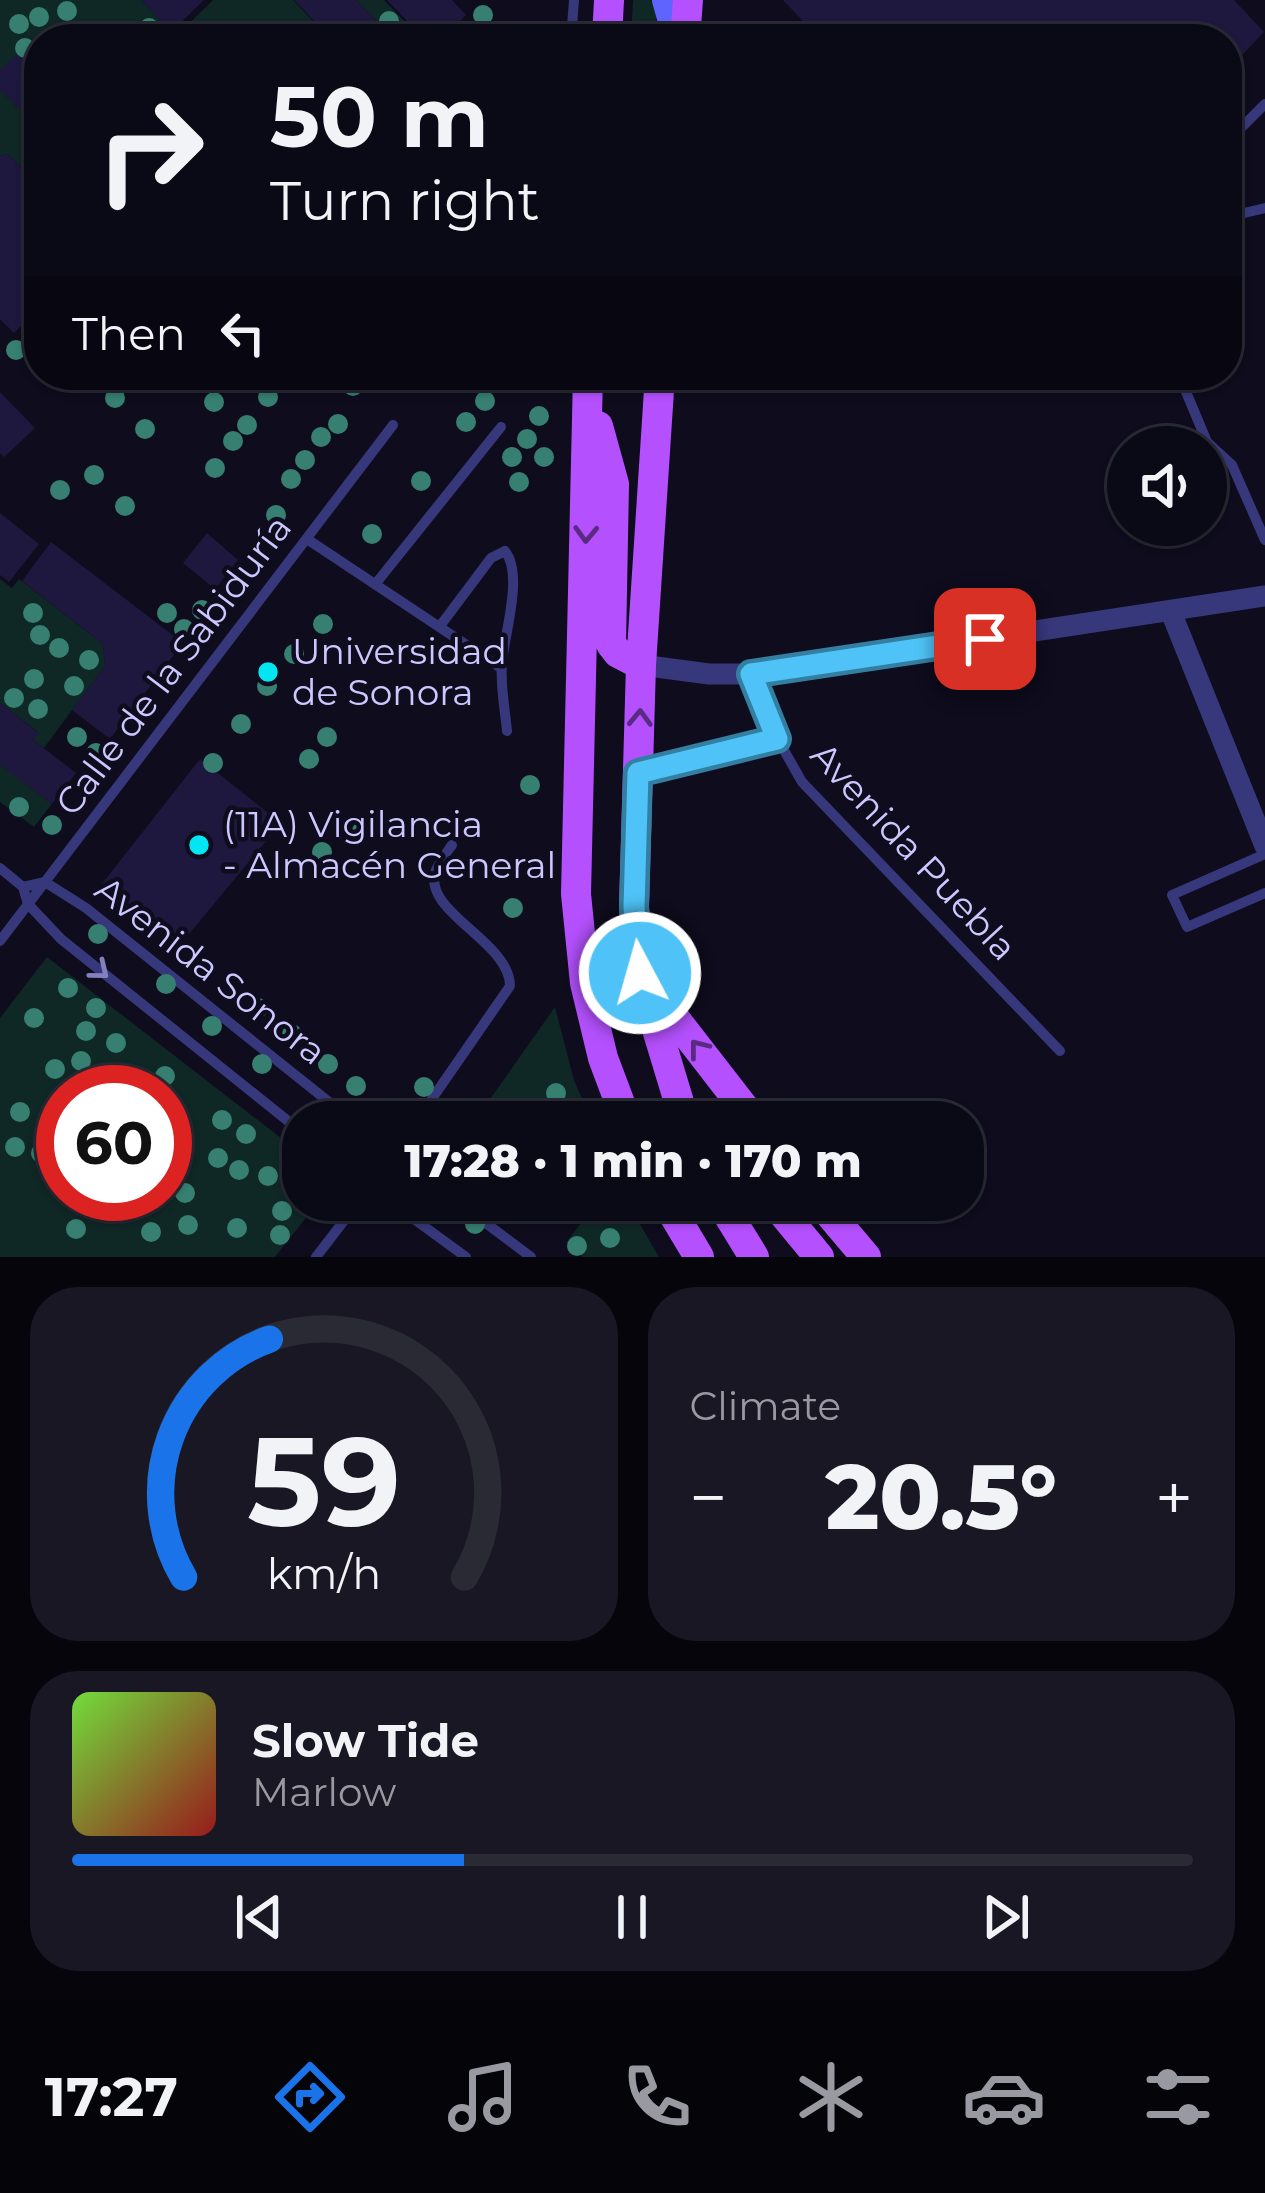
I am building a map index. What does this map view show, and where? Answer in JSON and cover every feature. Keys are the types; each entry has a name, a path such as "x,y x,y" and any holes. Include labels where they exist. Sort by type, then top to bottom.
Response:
{"main road":[{"path":"589,390 614,484 611,644 618,653 641,664"},
{"path":"589,390 576,894 585,983 619,1101"},
{"path":"659,390 641,664 634,907 640,973 678,1101"},
{"path":"640,973 739,1101"},
{"path":"669,1072 692,1101"},
{"path":"677,1221 699,1257"},
{"path":"732,1221 754,1257"},
{"path":"789,1221 815,1252"},
{"path":"836,1221 866,1257"}],"street":[{"path":"641,664 709,674 751,674 1265,596"},
{"path":"1172,612 1265,850"}],"lane":[{"path":"1242,127 1265,104"},
{"path":"1185,390 1207,442 1232,465 1265,540"},
{"name":"Calle de la Sabiduría","path":"0,941 393,425"},
{"path":"377,582 501,427"},
{"path":"307,538 502,668"},
{"path":"440,626 491,558 505,551 514,578 502,668 507,731"},
{"name":"Avenida Puebla","path":"751,674 777,739 802,782 1060,1051"},
{"path":"638,773 777,739"},
{"path":"431,1101 510,986 500,959 450,910 434,885 435,871 452,845"},
{"path":"1265,850 1172,895 1187,927 1265,893"},
{"path":"0,868 23,886"},
{"name":"Avenida Sonora","path":"282,1116 61,940 28,904 23,886 45,882 86,908 328,1101"},
{"path":"316,1257 344,1221"},
{"path":"417,1221 466,1257"},
{"path":"483,1221 531,1257"}],"green space":[{"path":"0,0 141,0 164,24 24,24 24,71 0,70"},
{"path":"213,0 293,0 316,24 188,24"},
{"path":"356,0 384,0 407,24 379,24"},
{"path":"633,0 655,0 657,24 632,24"},
{"path":"0,90 24,114 24,171 8,154 0,156"},
{"path":"0,579 12,588 19,579 103,644 105,666 44,748 33,740 38,732 0,703"},
{"path":"0,764 52,804 34,827 0,802"},
{"path":"47,957 187,1065 36,1065 36,1221 192,1221 192,1069 282,1139 282,1221 303,1221 275,1257 0,1257 0,1018"},
{"path":"555,1007 583,1101 489,1101"},
{"path":"582,1221 638,1221 659,1257 583,1257 566,1243"}],"building":[{"path":"141,0 204,0 179,24 164,24"},
{"path":"294,0 356,0 379,24 317,24"},
{"path":"387,0 452,0 466,15 457,24 410,24"},
{"path":"783,0 1234,0 1264,32 1242,55 1242,24 806,24"},
{"path":"19,52 24,57 24,114 0,90 0,70"},
{"path":"8,154 24,171 24,323 14,333 0,319 0,156"},
{"path":"0,392 35,428 4,457 0,453"},
{"path":"0,513 39,544 9,582 0,575"},
{"path":"207,533 238,560 215,589 183,563"},
{"path":"51,542 183,643 110,739 72,710 105,666 103,644 22,581"},
{"path":"0,703 39,733 33,740 76,773 52,804 0,765"},
{"name":"(11A) Vigilancia - Almacén General","path":"200,759 281,823 179,946 101,885"}],"place":[{"name":"Universidad de Sonora","path":"268,672"},
{"name":"(11A) Vigilancia - Almacén General","path":"199,845"}],"route":[{"path":"640,973 634,907 638,773 777,739 751,674 985,639"}]}
